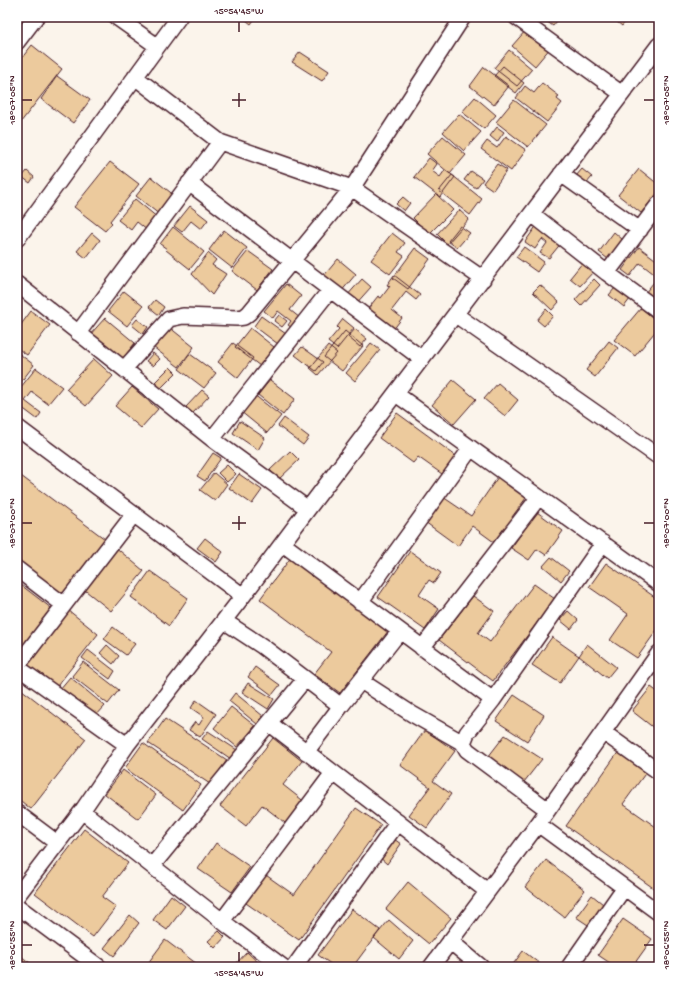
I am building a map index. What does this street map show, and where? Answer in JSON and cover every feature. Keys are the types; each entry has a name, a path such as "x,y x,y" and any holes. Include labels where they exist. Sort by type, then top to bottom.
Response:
{"street":[{"path":"17,42 36,17"},
{"path":"116,17 157,46"},
{"path":"17,238 134,77 180,17"},
{"path":"124,370 169,319 173,317 237,318 244,317 249,313 352,188 463,17"},
{"path":"516,17 622,94"},
{"path":"17,896 82,811 127,746 283,544 659,45"},
{"path":"134,77 220,142 352,188 483,278"},
{"path":"78,333 220,142"},
{"path":"561,174 640,230"},
{"path":"189,183 422,359"},
{"path":"607,273 659,204"},
{"path":"532,214 607,273 659,311"},
{"path":"17,284 124,370 212,438 308,509"},
{"path":"212,438 330,290"},
{"path":"456,315 659,458"},
{"path":"396,394 659,584"},
{"path":"17,427 243,596"},
{"path":"360,602 470,448"},
{"path":"422,648 539,497"},
{"path":"127,746 17,667 134,514"},
{"path":"463,743 467,733 493,700 603,543"},
{"path":"283,544 493,700"},
{"path":"17,569 64,605"},
{"path":"224,621 262,646 341,706"},
{"path":"306,752 400,631"},
{"path":"431,967 538,824 659,653"},
{"path":"152,866 305,680"},
{"path":"361,681 412,714 463,743 467,750 548,810"},
{"path":"269,723 487,891"},
{"path":"604,732 659,772"},
{"path":"222,921 333,773"},
{"path":"82,811 283,967"},
{"path":"17,813 57,843"},
{"path":"294,967 398,822"},
{"path":"538,824 659,914"},
{"path":"569,967 624,888"},
{"path":"17,906 96,966"},
{"path":"450,940 481,967"}],"building":[{"path":"242,17 256,17 251,24"},
{"path":"549,17 560,17 553,26 546,21"},
{"path":"611,17 629,17 622,26"},
{"path":"526,30 551,47 535,66 512,46"},
{"path":"32,45 62,69 17,127 17,64"},
{"path":"509,50 532,69 517,86 494,68"},
{"path":"300,52 329,71 322,81 292,62"},
{"path":"503,66 524,83 516,93 494,76"},
{"path":"484,67 509,86 494,105 470,86"},
{"path":"57,76 90,100 73,123 41,99"},
{"path":"542,83 559,96 557,99 562,103 547,122 516,98 525,86 534,93"},
{"path":"475,97 496,115 484,129 462,112"},
{"path":"514,100 546,125 528,147 496,122"},
{"path":"459,114 481,132 464,151 443,132"},
{"path":"497,127 504,132 497,142 490,136"},
{"path":"443,136 466,155 450,174 427,154"},
{"path":"506,136 526,150 511,171 481,149 487,141 497,148"},
{"path":"429,158 437,164 432,171 440,177 445,170 455,177 440,197 414,177"},
{"path":"110,162 139,184 110,221 112,223 105,231 74,207"},
{"path":"497,164 507,170 493,190 483,183"},
{"path":"582,169 592,177 586,184 576,176"},
{"path":"639,169 659,185 659,191 641,213 618,195"},
{"path":"27,171 34,177 30,183 22,177"},
{"path":"471,171 483,179 476,188 464,180"},
{"path":"452,175 482,199 470,215 439,191"},
{"path":"151,177 175,196 160,215 136,196"},
{"path":"436,194 453,210 429,234 413,218"},
{"path":"403,197 410,203 404,211 396,204"},
{"path":"135,199 158,218 148,231 137,222 131,230 118,220"},
{"path":"190,206 208,220 201,229 191,221 182,232 174,226"},
{"path":"459,210 469,219 447,244 437,234"},
{"path":"537,225 562,242 549,258 540,253 547,243 542,239 535,249 525,242"},
{"path":"460,226 470,233 457,248 448,241"},
{"path":"173,227 204,252 190,269 160,244"},
{"path":"224,230 247,248 232,268 209,250"},
{"path":"614,232 623,240 608,259 599,252"},
{"path":"92,233 100,240 86,258 77,251"},
{"path":"392,233 405,243 398,252 404,256 390,274 371,260"},
{"path":"524,247 544,262 537,272 516,257"},
{"path":"639,247 659,262 659,304 645,293 658,277 640,263 630,276 622,270"},
{"path":"415,248 430,259 408,289 393,278"},
{"path":"248,251 273,269 257,290 232,271"},
{"path":"208,253 216,260 212,265 226,274 212,295 192,274"},
{"path":"338,259 356,274 340,293 322,278"},
{"path":"583,262 594,271 580,286 570,278"},
{"path":"394,275 420,295 416,300 406,292 392,310 402,318 393,330 367,310 378,296 381,298 390,286 387,285"},
{"path":"362,279 371,287 354,306 345,298"},
{"path":"594,279 600,285 581,306 575,300"},
{"path":"286,284 301,296 290,310 300,318 292,328 288,325 291,321 278,311 273,318 264,311"},
{"path":"540,285 559,302 552,310 533,292"},
{"path":"615,288 630,299 624,307 609,295"},
{"path":"124,291 143,306 127,326 108,311"},
{"path":"155,300 164,307 159,315 149,307"},
{"path":"641,308 659,323 659,327 635,356 614,340"},
{"path":"546,309 553,316 544,326 537,320"},
{"path":"31,311 50,325 27,355 17,348 17,330"},
{"path":"279,315 287,321 282,327 274,321"},
{"path":"261,316 286,334 278,344 254,326"},
{"path":"105,318 135,343 119,363 88,337"},
{"path":"137,319 148,327 143,334 132,325"},
{"path":"343,319 354,328 337,349 328,342 339,329 337,327"},
{"path":"169,327 194,347 179,367 153,347"},
{"path":"250,328 274,347 260,366 235,347"},
{"path":"355,329 367,339 360,347 348,337"},
{"path":"345,331 363,346 342,371 324,357"},
{"path":"609,341 618,348 595,377 586,370"},
{"path":"233,343 253,358 238,378 218,362"},
{"path":"371,343 380,350 355,381 346,373"},
{"path":"328,346 337,353 318,375 310,368"},
{"path":"302,347 323,362 316,371 295,355"},
{"path":"17,352 34,365 17,387"},
{"path":"153,353 160,359 153,366 146,361"},
{"path":"190,354 216,373 204,388 179,369"},
{"path":"94,359 113,376 86,406 66,389"},
{"path":"170,367 176,373 158,391 152,385"},
{"path":"36,368 62,387 48,404 32,392 25,401 41,413 37,419 17,404 17,392"},
{"path":"270,380 295,399 283,415 258,395"},
{"path":"453,380 476,399 454,424 432,405"},
{"path":"498,383 518,400 505,416 484,399"},
{"path":"132,387 158,409 141,428 115,406"},
{"path":"202,390 209,396 193,413 186,407"},
{"path":"253,394 281,416 267,433 240,411"},
{"path":"397,413 456,456 442,474 418,457 413,463 379,438"},
{"path":"284,418 309,437 303,445 278,426"},
{"path":"240,421 265,438 258,450 233,433"},
{"path":"290,451 299,460 279,479 270,470"},
{"path":"213,453 221,458 205,481 197,476"},
{"path":"227,465 236,474 227,482 218,473"},
{"path":"17,473 105,539 63,595 17,560"},
{"path":"214,473 227,484 215,501 200,490"},
{"path":"239,474 262,490 252,504 229,488"},
{"path":"500,474 529,494 512,517 516,520 498,545 472,526 458,546 425,522 443,497 471,516"},
{"path":"537,512 563,531 546,555 537,549 529,560 511,548"},
{"path":"205,538 223,552 216,562 197,548"},
{"path":"114,546 144,571 111,611 81,587"},
{"path":"410,551 441,573 434,583 429,580 419,595 439,609 425,630 378,597"},
{"path":"292,556 389,630 340,693 314,674 331,652 260,599"},
{"path":"551,557 569,571 561,581 543,566"},
{"path":"606,563 659,600 659,627 637,658 610,640 628,614 589,587"},
{"path":"150,571 188,598 169,626 131,597"},
{"path":"17,582 51,608 18,652 17,652"},
{"path":"534,584 555,599 493,681 439,640 473,596 494,611 478,633 490,642"},
{"path":"68,610 98,634 54,690 24,667"},
{"path":"568,611 578,620 571,629 560,620"},
{"path":"113,627 135,644 126,655 104,639"},
{"path":"552,637 579,656 560,683 532,665"},
{"path":"587,644 616,667 607,678 579,656"},
{"path":"107,645 119,656 113,664 100,653"},
{"path":"88,650 115,671 110,679 82,658"},
{"path":"83,662 119,690 108,704 72,676"},
{"path":"255,667 280,685 272,695 248,677"},
{"path":"70,677 105,706 94,718 60,689"},
{"path":"248,683 274,699 268,709 242,692"},
{"path":"17,686 86,739 31,809 17,798"},
{"path":"651,687 659,693 659,732 632,711"},
{"path":"235,693 263,716 257,724 229,701"},
{"path":"514,695 544,715 527,741 496,721"},
{"path":"196,700 216,714 200,737 189,730 195,722 199,725 204,717 191,708"},
{"path":"231,707 255,726 237,747 214,728"},
{"path":"165,719 227,760 210,784 148,743"},
{"path":"425,730 455,751 433,781 451,794 427,828 409,815 430,787 400,765"},
{"path":"208,731 237,750 231,759 202,739"},
{"path":"505,735 542,759 524,782 488,757"},
{"path":"273,738 302,761 283,785 306,803 289,826 262,805 246,826 220,806"},
{"path":"143,743 201,785 183,810 125,768"},
{"path":"619,751 647,771 623,804 659,829 659,892 566,826"},
{"path":"123,770 156,795 138,819 105,794"},
{"path":"356,808 381,825 299,940 243,901 263,873 294,895"},
{"path":"84,829 128,863 102,897 116,907 93,937 35,893"},
{"path":"391,837 401,844 387,864 377,855"},
{"path":"216,843 250,867 232,892 198,869"},
{"path":"546,860 585,890 564,917 525,887"},
{"path":"408,882 451,918 429,944 386,909"},
{"path":"171,895 185,906 167,930 153,920"},
{"path":"592,895 603,904 588,925 576,917"},
{"path":"352,909 380,930 354,965 356,967 335,967 318,955"},
{"path":"130,915 139,923 114,956 104,948"},
{"path":"623,919 652,939 632,967 616,967 598,955"},
{"path":"389,920 413,941 399,959 374,938"},
{"path":"219,931 225,937 215,948 208,941"},
{"path":"165,940 197,964 195,967 145,967"},
{"path":"523,951 544,967 511,967"},
{"path":"247,952 263,967 233,967"},
{"path":"17,953 30,963 27,967 17,967"}]}
